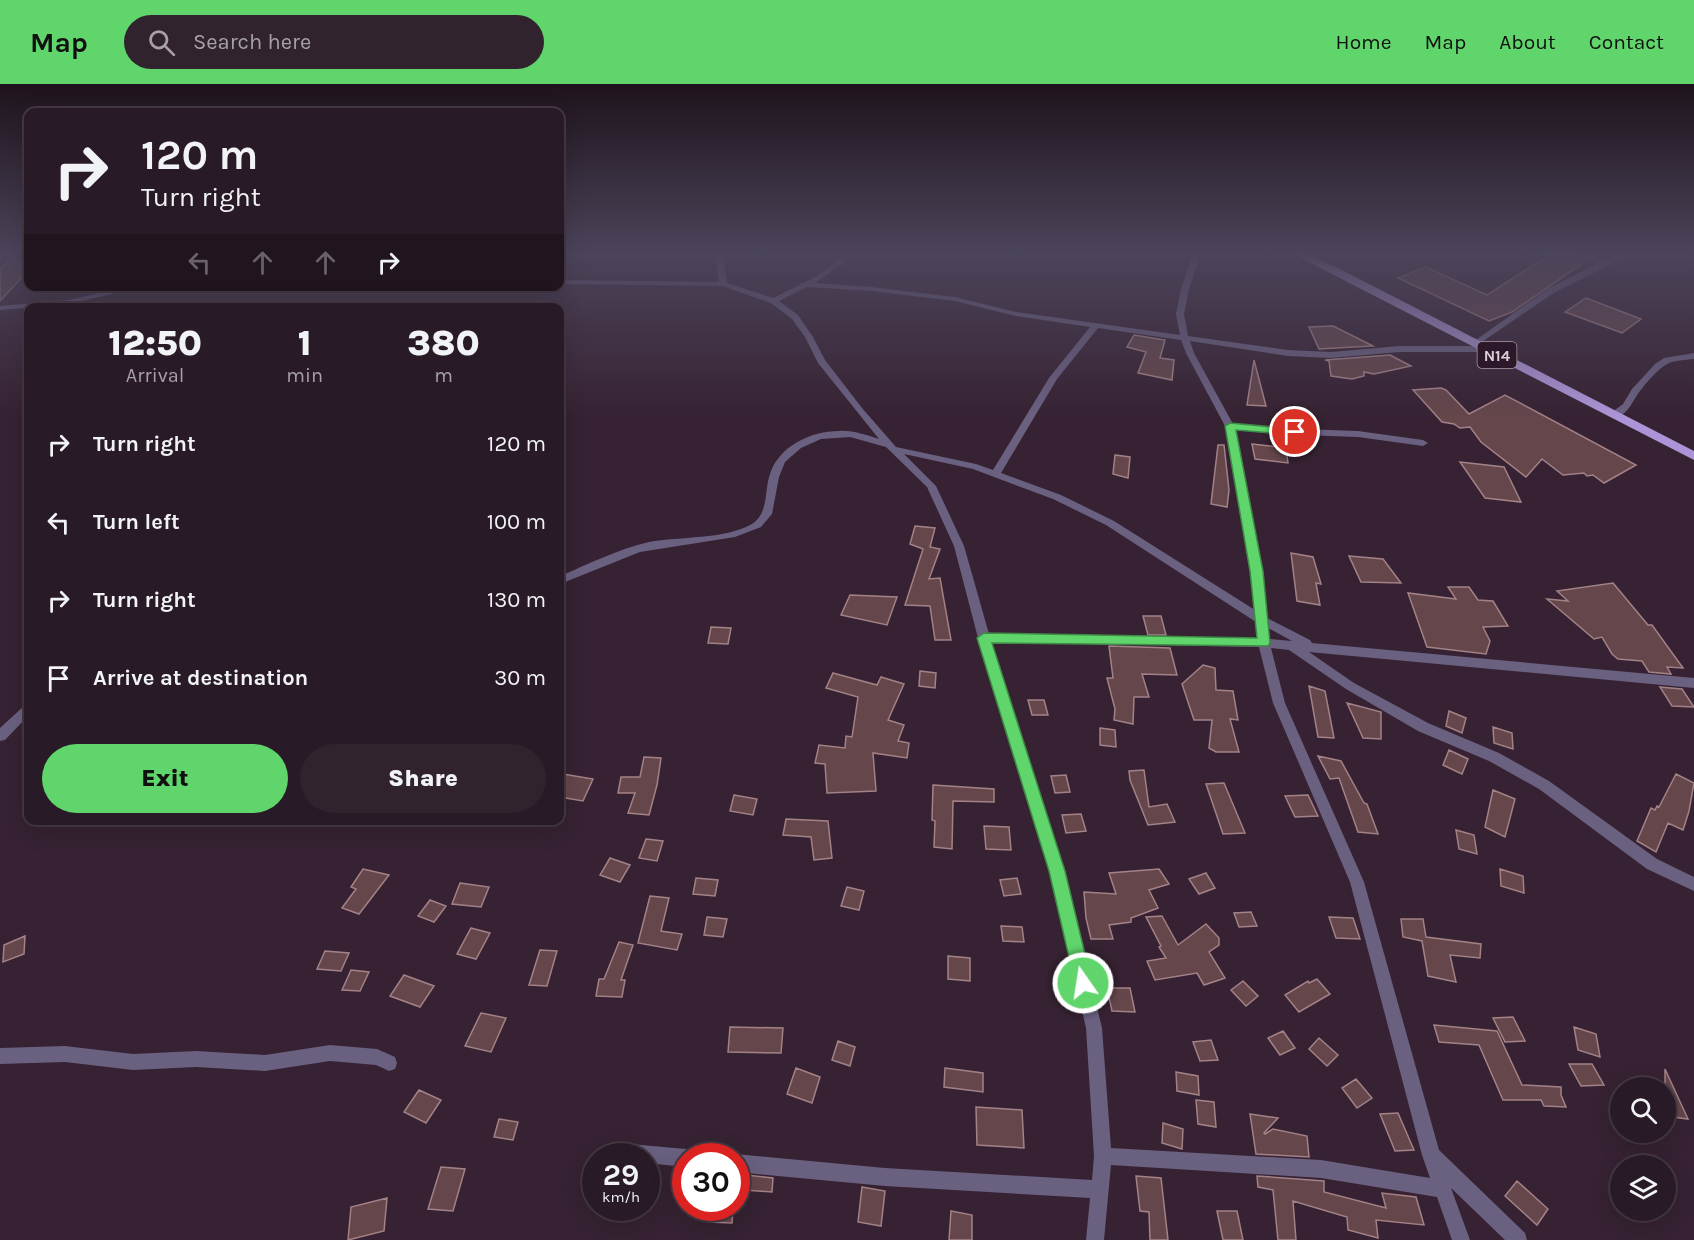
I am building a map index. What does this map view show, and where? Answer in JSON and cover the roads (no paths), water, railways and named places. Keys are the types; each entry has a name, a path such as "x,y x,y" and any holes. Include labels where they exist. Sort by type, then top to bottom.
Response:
{"main road":[{"name":"N14","path":"1409,309 1694,456"}],"street":[{"path":"784,309 795,317 821,361 859,410 891,447 931,486 959,546 984,638 1057,871 1094,1028 1103,1156 1095,1240"},
{"path":"995,309 1016,314 1288,353 1331,355 1399,349 1486,349"},
{"path":"1181,309 1180,314 1184,338 1230,426 1256,571 1264,643 1279,703 1357,882 1431,1155 1461,1240"},
{"path":"1476,344 1525,309"},
{"path":"995,474 1075,346 1096,326"},
{"path":"1614,415 1627,406 1635,391 1658,366 1667,360 1694,356"},
{"path":"1230,426 1272,431 1358,434 1423,443"},
{"path":"564,578 648,546 740,533 758,525 769,509 776,470 789,454 805,441 827,434 849,434 891,447 976,467 1057,497 1110,523 1260,619 1313,647"},
{"path":"984,638 1264,643 1694,683"},
{"path":"1291,645 1350,686 1423,727 1494,757 1544,785 1652,864 1694,884"},
{"path":"0,736 24,714"},
{"path":"0,1056 65,1054 132,1062 196,1059 265,1063 330,1053 377,1057 389,1063"},
{"path":"1431,1155 1518,1240"},
{"path":"1103,1156 1321,1169 1443,1190"},
{"path":"750,1164 885,1177 1100,1190"}]}
